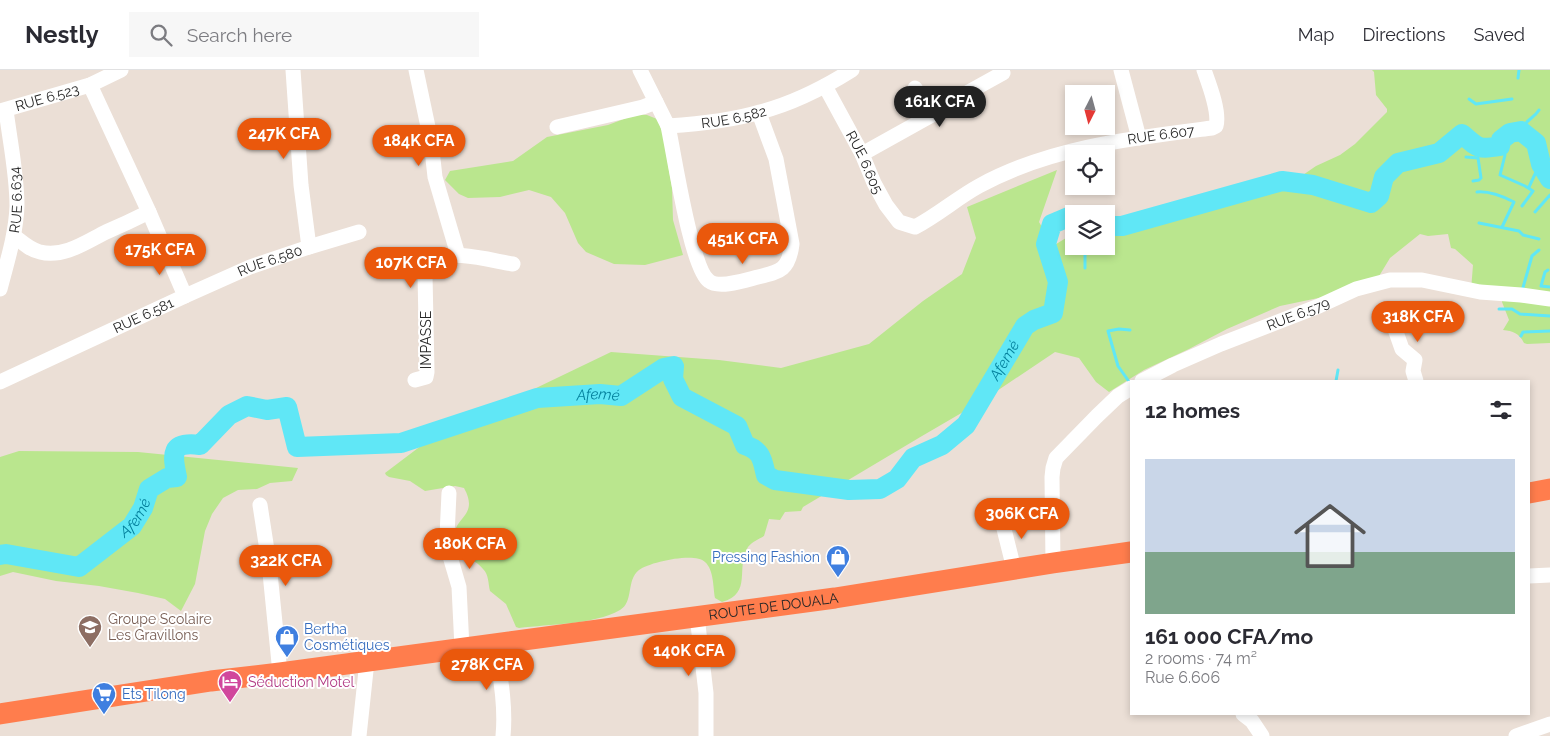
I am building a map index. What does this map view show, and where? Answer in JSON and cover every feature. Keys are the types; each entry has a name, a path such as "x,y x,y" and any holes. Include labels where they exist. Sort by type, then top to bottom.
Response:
{"highway":[{"path":"1530,493 1550,490"},
{"name":"ROUTE DE DOUALA","path":"0,714 211,681 835,598 1130,552"}],"street":[{"name":"RUE 6.523","path":"3,111 90,85 121,70"},
{"path":"293,70 301,185 308,247"},
{"path":"416,70 435,177 458,255 513,264"},
{"path":"640,70 668,126 688,230 702,273 708,281 717,284 726,284 771,274 784,268 790,256 792,244 776,159 760,113"},
{"name":"RUE 6.582","path":"668,126 713,122 760,113 825,86 852,70"},
{"path":"1121,70 1139,138"},
{"name":"RUE 6.607","path":"915,227 980,186 1007,173 1047,158 1096,146 1216,126 1216,110 1204,70"},
{"path":"862,154 1004,73"},
{"name":"RUE 6.581","path":"0,382 185,296 149,212 90,85"},
{"name":"RUE 6.605","path":"825,86 862,154 879,195 891,214 899,222 915,227"},
{"path":"915,88 932,115"},
{"path":"558,127 643,107 656,102"},
{"name":"RUE 6.634","path":"0,289 14,236 17,208 16,187 3,111"},
{"path":"14,236 29,248 38,252 49,254 62,252 80,246 149,212"},
{"name":"RUE 6.580","path":"185,296 250,267 359,232"},
{"name":"IMPASSE","path":"415,380 426,377 427,372 425,275 428,265 432,260 458,255"},
{"name":"RUE 6.579","path":"1144,380 1221,344 1319,306 1356,289 1390,280 1422,280 1480,292 1550,299"},
{"path":"1388,312 1402,349 1414,360 1413,371 1416,380"},
{"path":"1053,563 1052,477 1056,458 1113,401 1130,389"},
{"path":"449,493 447,536 449,553 459,586 462,648"},
{"path":"260,506 269,563 280,673"},
{"path":"1001,517 1014,569"},
{"path":"1530,576 1550,575"},
{"path":"697,616 706,693 706,736"},
{"path":"495,644 504,704 503,736"},
{"path":"359,736 368,661"},
{"path":"1244,715 1252,721 1262,736"},
{"path":"1516,736 1550,724"}],"green space":[{"path":"1372,70 1550,70 1550,343 1527,344 1515,333 1503,330 1509,320 1502,302 1503,294 1471,290 1473,265 1455,249 1451,248 1448,234 1428,236 1420,234 1390,258 1370,291 1323,297 1280,306 1227,329 1144,370 1109,392 1096,382 1079,358 1055,352 982,401 803,507 801,511 785,512 780,520 769,519 764,536 748,547 744,555 740,586 737,593 731,598 722,602 715,598 712,574 705,562 692,558 672,559 639,570 633,579 627,602 620,610 597,619 571,623 516,627 506,604 490,591 485,571 462,554 456,545 455,531 469,505 464,488 455,486 425,491 410,481 389,477 385,473 430,439 611,352 719,360 781,368 869,344 923,301 962,274 976,238 967,207 1057,170 1039,222 1053,246 1065,239 1065,255 1115,255 1115,231 1123,231 1209,210 1284,188 1316,166 1340,155 1355,144 1387,112 1387,109 1376,95 1374,72"},
{"path":"637,114 657,119 662,128 672,188 673,220 683,255 645,265 614,264 586,252 578,243 565,213 551,197 529,190 500,197 468,198 459,194 445,180 450,171 513,161 547,137 608,125"},
{"path":"19,451 138,452 298,468 292,481 270,483 257,489 238,490 223,498 212,514 205,531 195,584 181,611 165,599 138,593 56,581 13,572 0,576 0,457"}],"waterway":[{"path":"1518,78 1519,70"},
{"path":"1469,99 1476,104 1512,99"},
{"path":"1522,133 1527,122 1539,110"},
{"name":"Afemé","path":"1115,226 1122,226 1282,181 1313,185 1371,203 1379,196 1384,177 1398,163 1439,153 1462,134 1475,145 1487,148 1500,146 1501,140 1510,133 1521,131 1536,143 1541,164 1550,179"},
{"path":"1502,150 1505,155 1500,175 1533,191 1522,206"},
{"path":"1466,157 1478,158 1481,178 1473,181"},
{"path":"1529,187 1543,157"},
{"path":"1477,192 1491,193 1514,202 1502,227"},
{"path":"1535,212 1550,195"},
{"name":"Afemé","path":"0,555 6,554 79,567 132,526 143,508 149,489 167,478 177,477 174,456 178,447 190,444 200,445 229,415 247,406 267,410 287,407 297,447 401,443 537,398 600,394 621,396 664,368 674,366 673,379 682,397 737,426 745,445 751,447 760,456 766,475 775,480 849,490 880,489 897,479 913,458 942,445 966,425 1025,326 1034,320 1053,313 1058,282 1046,244 1052,224 1065,219"},
{"path":"1479,223 1519,231 1523,235 1539,239"},
{"path":"1522,291 1532,256 1539,250"},
{"path":"1085,255 1085,268"},
{"path":"1548,270 1545,272 1541,286 1550,287"},
{"path":"1499,309 1512,309 1520,314 1550,316"},
{"path":"1130,330 1108,331 1118,366 1130,383"},
{"path":"1521,336 1523,332 1550,331"},
{"path":"1336,380 1338,370"}],"place":[{"name":"Pressing Fashion","path":"838,578"},
{"name":"Groupe Scolaire Les Gravillons","path":"90,648"},
{"name":"Bertha Cosmétiques","path":"287,658"},
{"name":"Séduction Motel","path":"230,703"},
{"name":"Ets Tilong","path":"104,715"}]}
